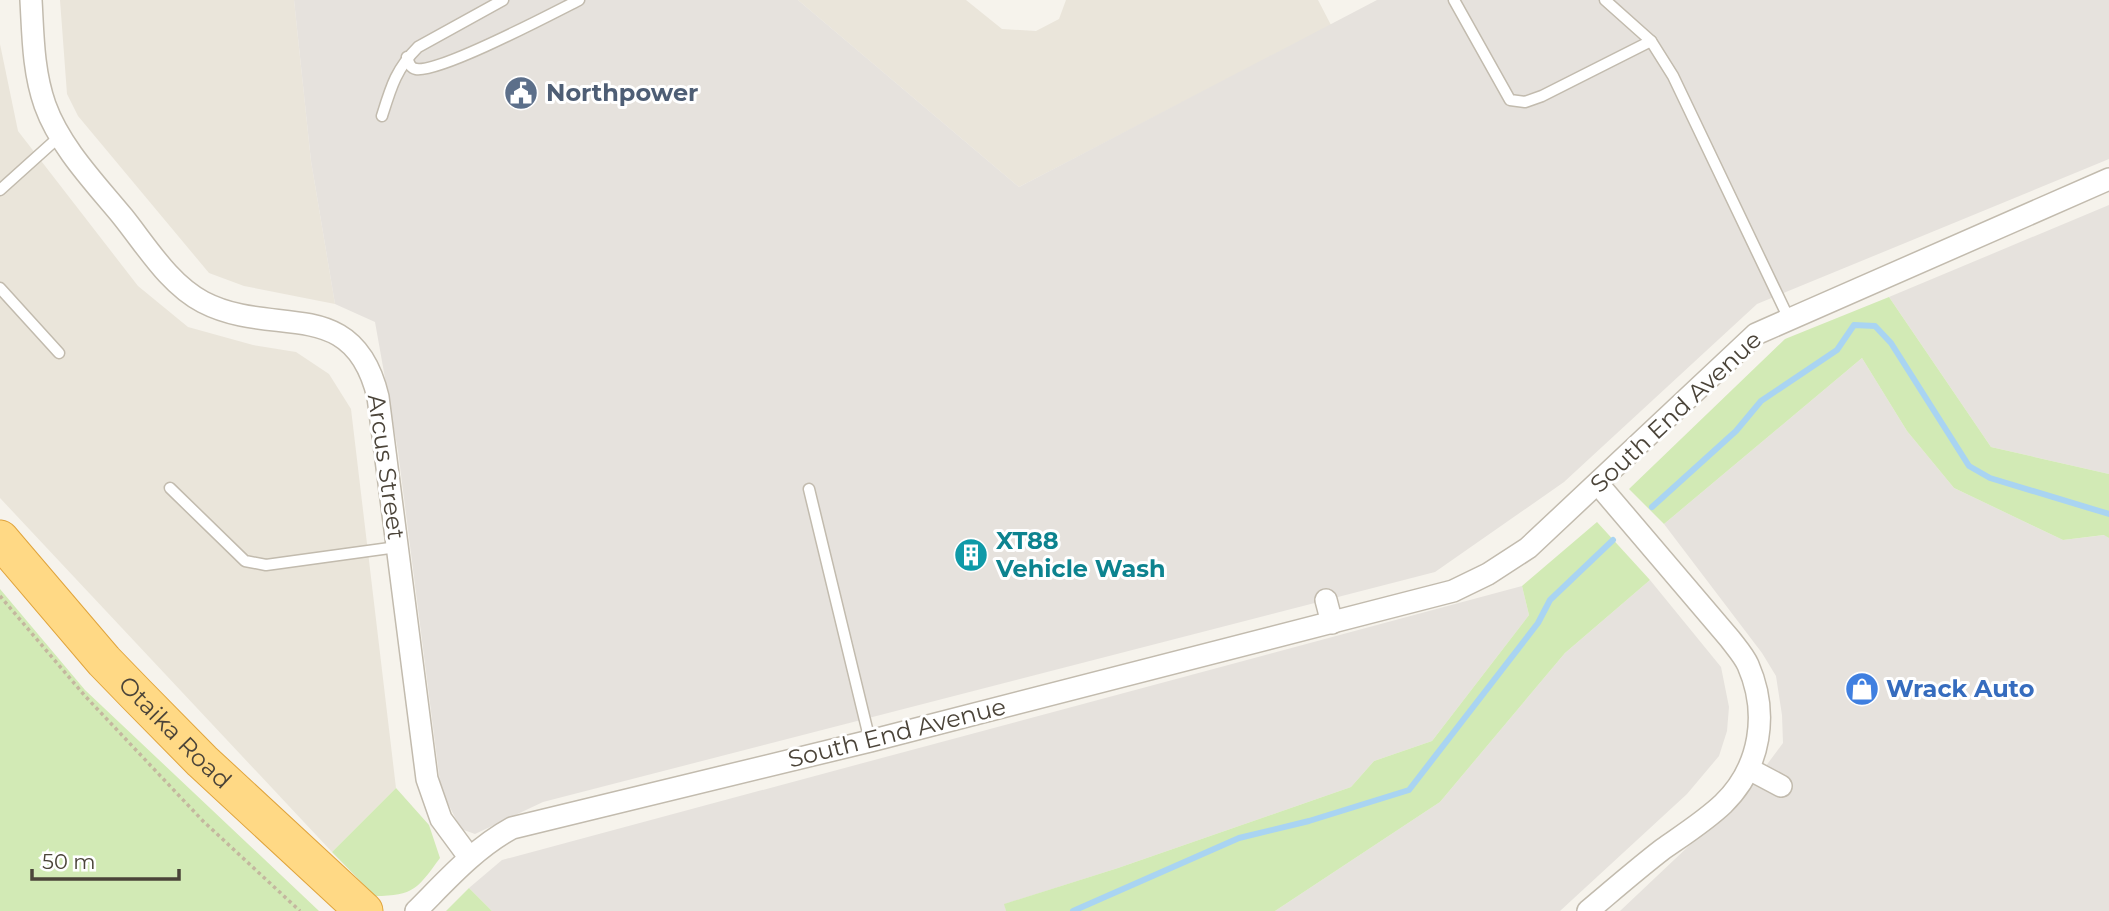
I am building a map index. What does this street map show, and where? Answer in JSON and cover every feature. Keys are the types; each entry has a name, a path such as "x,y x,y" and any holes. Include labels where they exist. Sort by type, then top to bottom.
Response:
{"highway":[{"name":"Otaika Road","path":"0,539 104,661 136,694 202,761 364,911"},
{"name":"Otaika Road","path":"0,561 111,690 219,798 339,911"}],"street":[{"name":"Arcus Street","path":"30,0 37,74 44,103 60,136 165,269 191,295 232,314 320,327 345,338 365,359 378,397 429,789 441,819 469,857"},
{"name":"South End Avenue","path":"469,857 512,828 870,741 1453,591 1488,574 1528,548 1756,334 2109,179"},
{"path":"1588,911 1631,874 1722,805 1736,789 1749,769 1756,751 1760,712 1756,687 1747,662 1598,484"},
{"path":"1325,600 1332,623"},
{"path":"1749,769 1780,786"},
{"path":"416,911 469,857"}],"lane":[{"path":"382,116 393,79 407,57 434,36 503,0"},
{"path":"407,57 413,69 436,65 509,36 579,0"},
{"path":"1454,0 1510,100 1525,102 1542,96 1651,41"},
{"path":"1605,0 1651,41 1673,76 1789,319"},
{"path":"0,190 60,136"},
{"path":"0,288 59,353"},
{"path":"170,488 233,551 245,561 254,564 266,565 397,547"},
{"path":"809,489 870,741"}],"path":[{"path":"0,596 85,696 203,821 300,911"}],"shaded area":[{"path":"60,0 294,0 311,161 335,304 244,286 209,273 78,116 67,94"},
{"path":"294,0 798,0 1019,187 1377,0 2109,0 2109,159 1757,304 1564,482 1435,572 543,802 475,834 461,829 441,790 398,451 375,322 335,304 311,161"},
{"path":"798,0 966,0 1002,29 1036,31 1059,19 1066,0 1318,0 1331,25 1019,187"},
{"path":"0,44 18,131 138,286 188,327 253,345 296,352 329,374 351,409 396,788 332,852 0,498"},
{"path":"2109,205 2109,474 1991,447 1889,297"},
{"path":"1862,358 1907,431 1954,488 2063,540 2105,535 2109,538 2109,911 1620,911 1748,790 1783,743 1776,676 1762,653 1664,524"},
{"path":"1650,580 1721,667 1729,707 1727,731 1719,756 1687,794 1560,911 1275,911 1440,802 1565,653"},
{"path":"1522,586 1529,615 1432,741 1374,761 1351,787 1005,904 1006,911 492,911 469,888 502,860"}],"green space":[{"path":"1889,297 1991,447 2109,474 2109,538 2104,535 2063,540 1954,488 1907,431 1862,358 1664,524 1629,489 1785,339"},
{"path":"1597,522 1650,580 1565,653 1440,802 1275,911 1006,911 1004,904 1118,868 1351,787 1374,761 1432,741 1529,615 1522,586"},
{"path":"0,589 85,690 319,911 0,911"},
{"path":"396,788 429,825 440,858 414,888 399,894 375,896 332,852"},
{"path":"469,888 492,911 446,911"}],"waterway":[{"path":"1652,507 1736,431 1761,401 1837,350 1854,325 1875,326 1891,343 1969,466 1990,478 2109,514"},
{"path":"1073,911 1239,838 1309,821 1409,790 1538,623 1550,600 1613,540"}],"place":[{"name":"Northpower","path":"521,93"},
{"name":"XT88 Vehicle Wash","path":"971,555"},
{"name":"Wrack Auto","path":"1862,689"}]}
